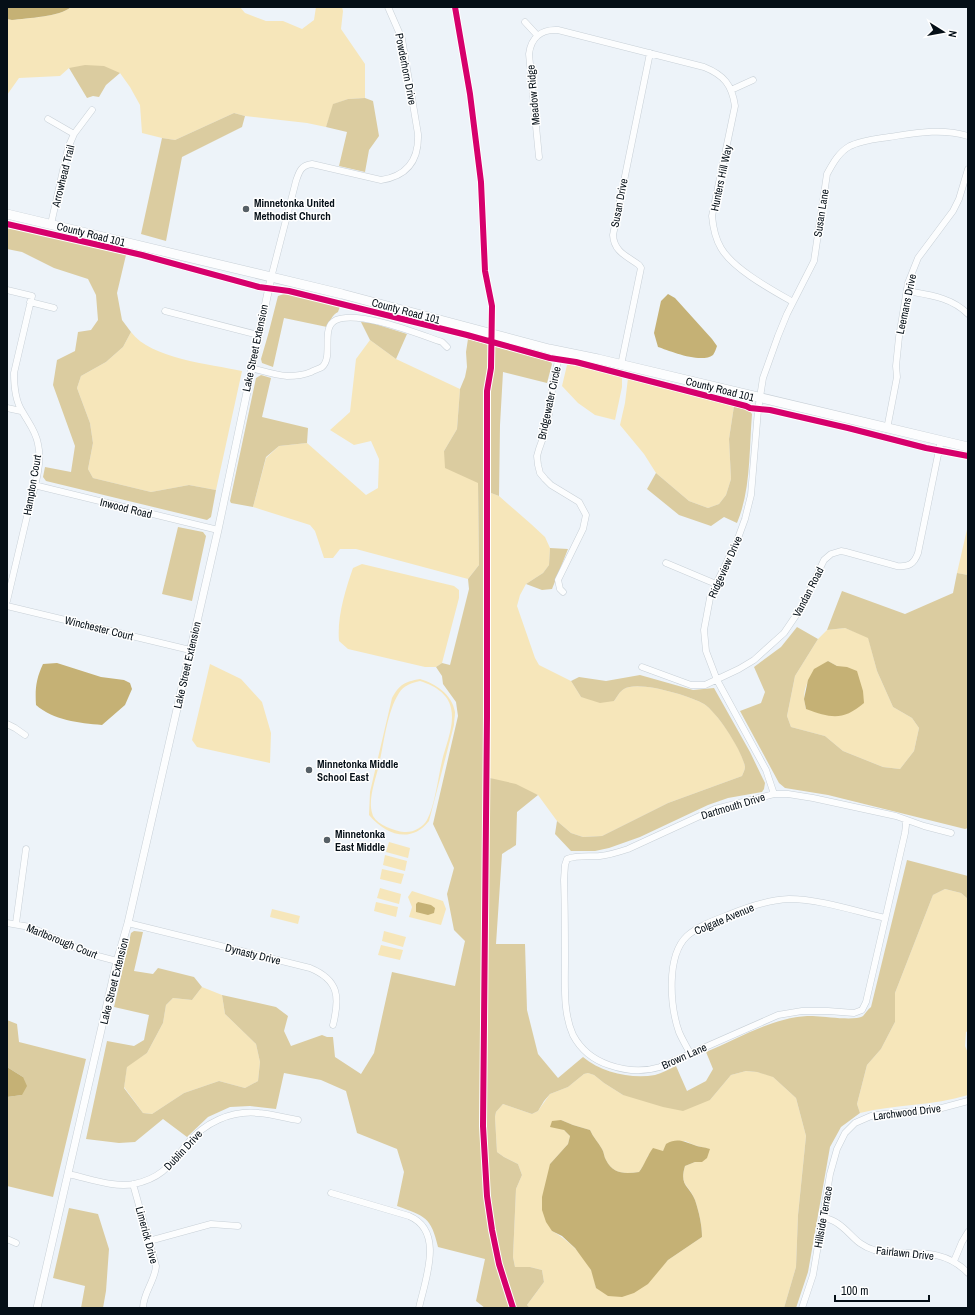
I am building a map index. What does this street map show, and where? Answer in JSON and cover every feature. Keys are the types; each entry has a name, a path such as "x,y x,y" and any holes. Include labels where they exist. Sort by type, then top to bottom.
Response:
{"main road":[{"name":"County Road 101","path":"7,214 398,309 560,351 968,447"}],"street":[{"name":"Powderhorn Drive","path":"388,7 402,39 418,134"},
{"path":"525,22 538,35"},
{"name":"Hunters Hill Way","path":"538,35 544,31 558,30 704,67 714,71 722,77 734,96 735,106 734,118 714,203 712,216 713,227 722,250 730,258 763,285 793,302"},
{"name":"Meadow Ridge","path":"538,35 533,40 529,54 539,157"},
{"name":"Susan Drive","path":"621,365 641,268 617,249 613,235 650,54"},
{"path":"731,90 753,80"},
{"name":"Arrowhead Trail","path":"51,224 68,148 74,134 92,110"},
{"path":"48,119 74,134"},
{"name":"Susan Lane","path":"760,398 763,378 778,336 814,261 827,174 840,154 850,146 872,139 929,131 952,132 968,136"},
{"name":"Lake Street Extension","path":"37,1308 117,961 128,923 218,530 271,278 292,195 300,170 303,166 312,164 376,179 391,178 400,175 408,168 418,148 418,134"},
{"name":"Leemans Drive","path":"887,429 897,377 896,366 899,337 912,270 918,258 953,211 959,199 968,169"},
{"path":"7,290 32,296 30,302 54,308"},
{"path":"907,291 947,300 963,308 968,314"},
{"name":"Hampton Court","path":"7,601 34,485 39,456 38,443 34,432 21,411 16,398 14,386 14,373 30,302"},
{"path":"165,311 258,335"},
{"path":"251,368 287,376 306,374 321,368 325,363 328,332 330,326 337,319 372,319 442,342 447,347"},
{"name":"Bridgewater Circle","path":"560,351 549,414 537,456 540,473 551,485 579,502 586,515 583,529 558,580 560,589 563,592"},
{"name":"Ridgeview Drive","path":"760,398 752,495 737,541 716,584 707,610 704,630 706,651 717,680 766,770 774,794"},
{"path":"7,408 21,411"},
{"name":"Vandan Road","path":"642,667 691,685 705,685 739,670 754,660 784,633 801,608 821,565 831,554 841,551 897,566 907,566 914,562 918,553 941,440"},
{"name":"Inwood Road","path":"34,485 218,530"},
{"path":"666,562 716,584"},
{"name":"Winchester Court","path":"7,606 190,650"},
{"path":"7,724 25,735"},
{"name":"Dartmouth Drive","path":"567,860 574,857 599,856 614,853 715,809 774,794 788,794 813,798 896,816 950,833"},
{"path":"885,918 905,833 905,820"},
{"path":"16,924 26,849"},
{"name":"Brown Lane","path":"567,860 565,865 564,880 566,996 568,1018 572,1033 582,1048 598,1061 628,1070 651,1070 660,1067 778,1015 802,1011 854,1013 862,1010 866,1002 885,918"},
{"name":"Colgate Avenue","path":"690,1053 679,1032 675,1015 672,974 677,952 681,943 692,931 746,907 781,900 815,902 885,918"},
{"name":"Marlborough Court","path":"7,923 30,927 90,954 117,961"},
{"name":"Dynasty Drive","path":"128,923 310,968 319,972 330,981 337,995 337,1010 333,1025"},
{"name":"Larchwood Drive","path":"849,1128 854,1123 871,1116 938,1109 968,1101"},
{"name":"Dublin Drive","path":"68,1174 110,1183 133,1184 146,1180 167,1168 195,1135 204,1128 225,1117 254,1112 298,1120"},
{"name":"Hillside Terrace","path":"802,1308 814,1275 830,1174 840,1140 849,1128"},
{"name":"Limerick Drive","path":"133,1184 156,1266 155,1273 145,1297 143,1308"},
{"path":"331,1193 415,1218 421,1223 429,1238 430,1253 419,1308"},
{"name":"Fairlawn Drive","path":"823,1217 838,1223 856,1241 876,1251 930,1254 954,1261 968,1273"},
{"path":"149,1241 211,1224 238,1226"},
{"path":"954,1261 968,1232"},
{"path":"7,1239 16,1243"}],"shaded area":[{"path":"7,7 71,7 51,15 12,20 7,19"},
{"path":"71,7 240,7 245,13 266,21 283,21 302,29 314,20 316,7 342,7 341,29 365,64 365,98 348,99 334,104 326,127 307,123 245,116 234,113 175,140 142,133 140,105 120,73 69,68 60,76 19,78 7,95 7,19 35,18 52,15"},
{"path":"85,65 104,66 120,73 106,85 99,97 93,96 87,98 69,68"},
{"path":"365,98 373,101 379,136 369,150 365,172 339,166 347,132 326,127 333,104 348,99"},
{"path":"234,113 245,116 242,127 182,157 166,241 141,234 162,138 175,140"},
{"path":"7,227 126,255 117,293 122,320 131,332 123,347 106,362 81,376 77,388 90,423 93,443 88,469 93,478 151,492 189,485 216,490 211,517 207,520 46,481 43,477 45,467 71,472 75,446 53,385 57,360 75,351 78,332 91,330 98,320 96,295 88,279 54,268 22,252 7,249"},
{"path":"287,293 340,306 338,312 333,316 327,327 284,318 273,367 262,363 261,359 278,296"},
{"path":"668,294 675,298 712,339 717,346 713,355 701,358 693,357 678,354 658,347 654,333 661,301"},
{"path":"361,322 372,323 407,334 396,359 370,340"},
{"path":"131,332 140,341 166,354 198,363 242,371 216,490 189,485 151,492 93,478 88,469 93,443 90,423 77,388 81,376 106,362 123,347"},
{"path":"468,339 503,349 546,358 550,360 552,364 547,383 503,372 500,425 499,496 491,493 490,778 516,784 538,795 517,812 516,845 502,854 496,944 525,944 527,1010 538,1054 558,1078 583,1057 591,1063 608,1071 618,1074 637,1076 655,1075 676,1066 687,1091 706,1081 713,1069 706,1052 756,1030 781,1020 807,1016 858,1018 863,1016 871,1007 907,860 968,876 968,899 961,893 945,889 933,895 895,993 895,1022 881,1049 867,1065 857,1104 860,1113 841,1127 830,1147 808,1272 796,1308 784,1308 796,1267 798,1215 806,1136 796,1098 773,1077 757,1072 746,1071 731,1075 710,1100 683,1111 663,1107 623,1095 594,1075 588,1073 584,1074 568,1087 550,1094 538,1111 532,1114 503,1104 496,1112 495,1117 497,1152 518,1164 522,1175 516,1189 513,1257 515,1267 530,1267 542,1270 544,1282 527,1305 530,1308 485,1308 476,1301 485,1259 438,1247 433,1229 425,1219 414,1212 397,1206 404,1172 397,1149 357,1133 346,1091 321,1080 284,1073 276,1109 250,1106 230,1107 208,1117 187,1137 163,1119 135,1142 119,1143 86,1139 107,1041 134,1046 144,1040 149,1015 114,1007 131,933 134,931 143,932 134,971 153,974 158,968 194,977 202,987 192,1000 173,998 166,1005 163,1023 147,1053 127,1067 124,1088 143,1113 152,1114 184,1093 219,1081 245,1088 258,1081 260,1062 256,1044 225,1014 222,995 276,1007 288,1016 284,1031 291,1046 322,1035 333,1037 335,1057 361,1074 374,1053 392,972 455,986 465,941 454,930 447,894 454,868 433,824 458,716 456,702 443,684 442,676 436,667 442,663 450,665 469,589 468,579 479,565 478,483 445,468 444,451 457,429 460,389 467,367 466,352"},
{"path":"370,340 396,359 460,389 457,429 444,451 478,482 479,565 468,579 356,549 340,549 333,558 324,558 315,531 310,525 253,507 266,458 279,446 307,443 366,495 378,488 379,459 371,441 354,445 330,430 350,412 356,359"},
{"path":"573,364 622,377 622,387 615,420 595,415 578,403 562,386 567,365"},
{"path":"261,375 271,378 262,417 308,428 307,443 279,446 266,457 253,507 231,503 230,501 256,378"},
{"path":"628,378 734,406 729,439 731,479 726,495 719,504 708,508 689,501 656,473 644,454 620,425 625,403"},
{"path":"734,406 742,407 752,414 749,470 745,497 737,523 724,517 711,526 679,515 647,489 656,473 689,501 708,508 719,504 726,495 731,479 729,439"},
{"path":"491,493 499,496 545,537 550,548 549,565 543,573 526,584 520,595 517,606 535,658 539,665 571,681 581,697 614,701 624,689 640,686 676,693 704,704 716,715 735,742 745,767 742,776 668,803 602,836 583,837 571,833 557,821 538,795 490,778"},
{"path":"968,525 968,575 957,573"},
{"path":"178,527 203,532 206,536 192,601 162,594"},
{"path":"550,548 568,549 552,589 542,590 526,584 543,573 549,565"},
{"path":"362,564 454,586 459,590 459,598 442,663 436,667 425,667 348,649 339,641 340,613 347,586 353,568"},
{"path":"957,573 968,575 968,828 965,829 828,795 785,788 779,783 740,711 761,703 765,692 754,667 781,647 797,627 818,639 795,676 787,716 791,727 825,736 843,751 883,767 900,769 914,751 919,728 912,718 893,707 877,671 868,638 845,628 827,630 842,591 905,614 953,593"},
{"path":"845,628 868,637 877,671 893,707 912,718 919,728 914,751 900,769 883,767 843,751 825,736 791,727 787,716 795,676 818,639 827,630","holes":["828,661 837,666 806,709 805,693 808,682"]},
{"path":"828,661 837,666 847,667 857,671 863,691 864,703 850,713 830,716 806,709 804,699 808,680 814,669"},
{"path":"57,663 101,677 124,680 130,683 132,689 125,705 102,725 67,720 43,710 36,705 37,679 43,664"},
{"path":"210,664 241,679 262,702 271,733 270,763 197,747 192,740"},
{"path":"640,675 693,690 714,688 750,752 765,783 764,789 762,792 728,798 708,805 640,837 609,848 595,851 571,851 555,834 557,821 571,833 583,837 602,836 668,803 742,776 744,772 745,767 743,760 735,743 716,715 704,704 676,693 640,686 624,689 614,701 600,703 581,697 571,681 579,677 606,681"},
{"path":"420,679 432,684 447,695 451,700 455,712 454,725 429,821 414,833 399,834 383,828 369,815 370,792 392,698 403,684","holes":["420,681 435,687 447,698 452,714 450,734 442,761 430,814 427,820 420,827 414,830 407,832 400,831 382,825 375,819 371,807 372,791 386,728 395,701 401,690 406,686"]},
{"path":"389,842 410,848 408,858 386,852"},
{"path":"385,855 407,861 405,871 383,865"},
{"path":"382,869 404,874 401,884 380,879"},
{"path":"380,888 401,894 399,904 377,898"},
{"path":"945,889 961,893 968,899 968,1031 966,1032 965,1046 968,1053 968,1095 955,1099 860,1113 857,1104 867,1065 881,1049 895,1022 895,993 933,895"},
{"path":"412,891 443,901 446,909 441,925 409,917 412,907 408,897"},
{"path":"376,902 398,907 396,917 374,911"},
{"path":"418,902 431,905 435,908 434,913 428,915 416,912 416,904"},
{"path":"272,909 300,916 298,924 270,917"},
{"path":"384,931 406,937 403,947 382,941"},
{"path":"381,945 403,950 400,960 378,955"},
{"path":"202,987 222,995 225,1014 256,1044 260,1062 258,1081 245,1088 219,1081 184,1093 152,1114 143,1113 124,1087 127,1066 147,1053 163,1023 166,1005 173,998 192,1000"},
{"path":"7,1020 17,1024 19,1042 86,1059 53,1197 7,1186 7,1097 22,1095 23,1077 7,1067"},
{"path":"7,1067 23,1077 27,1086 22,1095 7,1097"},
{"path":"746,1071 772,1076 796,1098 806,1136 798,1215 796,1267 784,1308 530,1308 527,1305 544,1282 542,1270 530,1267 515,1267 513,1257 516,1189 522,1175 518,1164 497,1152 496,1112 503,1104 532,1114 538,1111 550,1094 568,1087 584,1074 588,1073 594,1075 623,1095 710,1100 731,1075","holes":["561,1120 590,1130 603,1150 605,1159 609,1165 612,1168 624,1173 639,1172 647,1160 648,1155 663,1151 665,1148 685,1141 709,1149 695,1162 685,1166 683,1173 684,1181 693,1195 698,1209 702,1237 668,1260 658,1271 596,1288 592,1272 584,1258 569,1243 552,1231 550,1164 568,1144 570,1136 564,1130"]},
{"path":"561,1120 590,1130 603,1150 605,1159 609,1165 612,1168 624,1173 639,1172 653,1148 663,1151 666,1144 673,1141 683,1141 710,1149 707,1158 702,1162 695,1162 685,1166 683,1173 684,1182 693,1195 698,1209 702,1237 668,1260 648,1284 634,1293 622,1297 608,1296 596,1288 591,1270 575,1248 562,1236 552,1231 546,1222 542,1210 542,1197 550,1164 568,1144 570,1136 564,1130 550,1127 552,1121"},
{"path":"69,1208 98,1214 109,1249 106,1291 103,1308 81,1308 85,1286 53,1278"}],"cycle path":[{"path":"455,7 470,94 481,182 485,271 492,306 491,368 487,391 487,717 483,1126 487,1196 492,1230 499,1264 513,1308"},
{"path":"7,224 142,255 259,287 289,291 467,335 550,358 576,362 750,408 770,410 926,448 968,456"}],"place":[{"name":"Minnetonka United Methodist Church","path":"246,209"},
{"name":"Minnetonka Middle School East","path":"309,770"},
{"name":"Minnetonka East Middle","path":"327,840"}]}
